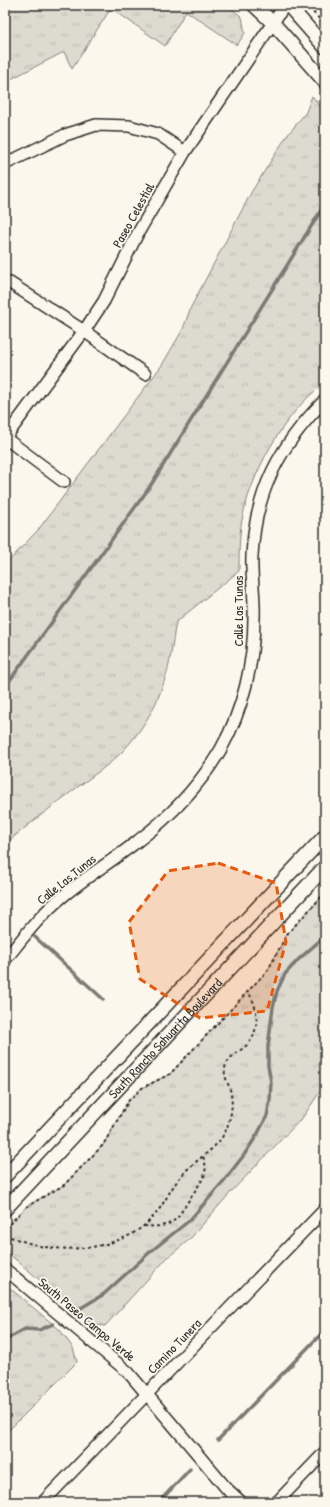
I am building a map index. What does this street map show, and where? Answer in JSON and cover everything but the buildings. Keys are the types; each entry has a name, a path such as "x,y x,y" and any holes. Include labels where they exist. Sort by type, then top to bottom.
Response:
{"street":[{"path":"254,5 325,82"},
{"name":"Paseo Celestial","path":"5,438 84,331 104,301 138,233 185,152 285,5"},
{"path":"288,5 325,47"},
{"path":"5,164 65,135 96,125 129,126 158,134 185,152"},
{"path":"10,283 84,331 145,374"},
{"name":"Calle Las Tunas","path":"5,960 27,932 62,897 139,841 172,812 197,784 221,748 240,706 252,659 254,616 252,557 254,533 264,490 278,459 290,439 307,418 325,400"},
{"path":"5,438 64,482"},
{"name":"South Rancho Sahuarita Boulevard","path":"5,1176 325,836"},
{"name":"South Rancho Sahuarita Boulevard","path":"5,1209 325,867"},
{"name":"Camino Tunera","path":"43,1502 325,1209"},
{"name":"South Paseo Campo Verde","path":"5,1268 128,1372 227,1489 241,1502"},
{"path":"277,1502 325,1452"}],"path":[{"path":"306,5 325,25"},
{"path":"247,991 254,1001 257,1015 253,1036 249,1043 226,1064 224,1074 231,1094 231,1101 229,1120 223,1136 180,1176 153,1218 144,1226 116,1241 104,1245 83,1248 38,1245 5,1235 8,1226 27,1206 64,1185 103,1145 129,1100 145,1086 170,1074 272,964 287,934 325,893"},
{"path":"144,1226 167,1226 178,1217 204,1177 206,1167 203,1156"}],"highlighted area":[{"path":"218,863 276,883 286,942 267,1011 200,1018 140,979 129,922 168,871"}],"green space":[{"path":"5,5 227,5 242,17 245,33 237,45 186,11 165,46 111,8 72,69 64,52 5,82"},
{"path":"312,96 325,112 325,383 310,395 296,411 271,446 260,466 245,506 241,525 239,543 239,571 176,622 170,662 166,677 156,703 141,729 129,745 112,761 5,844 5,565 38,530 162,365 183,329 191,307 252,191 286,137 306,112"},
{"path":"325,893 325,1084 303,1117 230,1193 190,1239 167,1258 105,1326 93,1325 9,1254 5,1240 8,1226 27,1206 64,1185 103,1145 129,1100 142,1088 170,1074 268,970 287,934"},
{"path":"5,1284 60,1330 73,1348 77,1362 5,1434"}],"waterway":[{"path":"5,687 149,488 325,204"},
{"path":"76,1311 104,1294 150,1252 190,1220 244,1155 267,1116 271,1082 268,1066 268,1047 273,1007 277,991 285,974 299,959 325,936"},
{"path":"35,937 103,999"},
{"path":"5,1343 9,1338 25,1329 39,1330 53,1324"},
{"path":"218,1440 325,1330"},
{"path":"159,1502 190,1469"}]}
